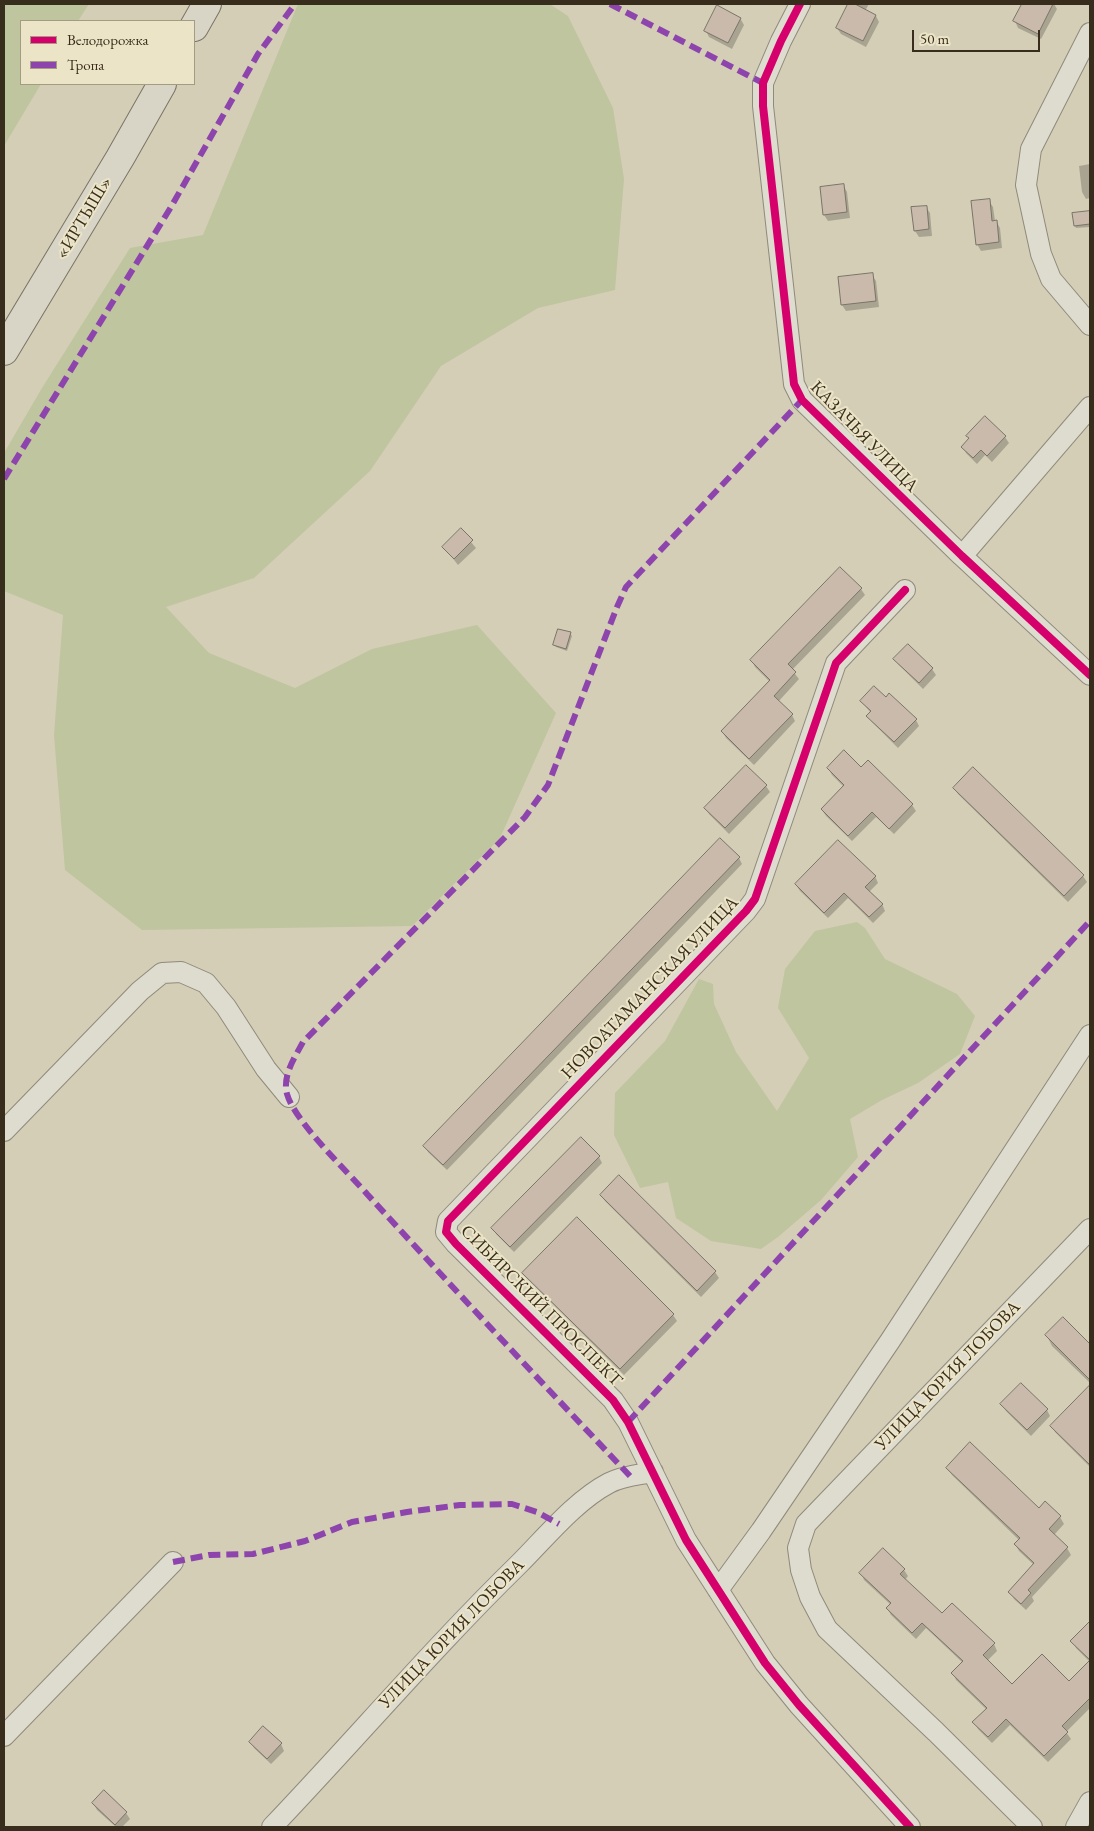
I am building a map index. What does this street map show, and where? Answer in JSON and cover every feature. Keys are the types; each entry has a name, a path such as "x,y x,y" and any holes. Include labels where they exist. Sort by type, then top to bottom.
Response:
{"highway":[{"path":"195,25 207,4"},
{"name":"«ИРТЫШ»","path":"4,351 120,158 161,85"}],"street":[{"name":"КАЗАЧЬЯ УЛИЦА","path":"800,4 763,83 763,106 794,384 802,400 962,556 1090,675"},
{"path":"1090,33 1031,149 1026,185 1041,254 1051,278 1090,325"},
{"path":"962,556 1090,407"},
{"name":"НОВОАТАМАНСКАЯ УЛИЦА","path":"448,1221 746,911 755,899 836,663 905,590"},
{"path":"4,1131 140,991 162,973 182,972 206,984 226,1007 266,1069 289,1097"},
{"path":"718,1590 890,1340 1090,1035"},
{"name":"СИБИРСКИЙ ПРОСПЕКТ","path":"448,1221 446,1232 456,1244 612,1400 628,1422 686,1540 765,1663 799,1705 910,1827"},
{"name":"УЛИЦА ЮРИЯ ЛОБОВА","path":"1032,1827 936,1732 827,1629 810,1597 798,1548 806,1524 1090,1229"},
{"name":"УЛИЦА ЮРИЯ ЛОБОВА","path":"272,1827 383,1705 489,1593 560,1524 596,1491 611,1482 653,1472"},
{"path":"4,1736 173,1562"},
{"path":"1076,1827 1090,1802"}],"green space":[{"path":"4,4 89,4 79,20 20,20 20,85 40,85 4,146"},
{"path":"298,4 550,4 568,16 613,108 624,179 615,290 538,308 441,366 370,471 254,578 166,607 209,653 295,688 372,649 477,625 556,713 500,838 412,926 142,930 65,870 54,735 63,615 4,591 4,453 42,388 130,248 203,235"},
{"path":"857,922 865,928 885,959 957,994 975,1016 960,1054 918,1083 882,1100 850,1119 858,1157 821,1200 778,1237 761,1249 711,1241 676,1218 668,1182 640,1188 614,1135 615,1093 665,1041 699,979 713,984 714,1004 736,1052 777,1111 809,1058 778,1008 785,969 815,931"}],"building":[{"path":"848,4 855,4 876,15 863,41 836,28"},
{"path":"1022,4 1053,4 1038,34 1013,21"},
{"path":"717,5 741,18 728,43 704,31"},
{"path":"844,184 847,212 823,215 820,187"},
{"path":"990,199 992,221 997,220 999,242 976,245 971,201"},
{"path":"927,206 929,229 914,231 911,207"},
{"path":"1090,211 1090,224 1074,226 1072,213"},
{"path":"873,273 876,301 841,305 838,277"},
{"path":"985,416 1006,436 987,456 981,450 973,458 961,447 969,438 966,436"},
{"path":"461,528 473,540 454,559 442,547"},
{"path":"840,567 862,588 788,664 796,672 774,696 793,714 749,759 721,731 770,680 750,660"},
{"path":"558,629 571,632 566,649 553,645"},
{"path":"908,644 933,668 919,683 893,659"},
{"path":"874,686 886,697 889,693 917,719 894,742 866,716 871,711 860,701"},
{"path":"844,750 861,767 868,760 913,804 889,829 872,812 848,836 821,809 844,785 827,768"},
{"path":"746,765 767,785 725,828 704,808"},
{"path":"973,767 1084,875 1064,896 953,788"},
{"path":"720,838 740,857 443,1165 423,1146"},
{"path":"838,840 876,876 865,887 883,904 869,917 844,893 824,913 795,884"},
{"path":"581,1137 600,1156 510,1247 491,1228"},
{"path":"619,1175 716,1271 697,1291 600,1195"},
{"path":"577,1217 674,1314 620,1369 522,1273"},
{"path":"1063,1317 1090,1344 1090,1380 1045,1335"},
{"path":"1021,1383 1048,1409 1027,1430 1000,1404"},
{"path":"1090,1385 1090,1465 1050,1426"},
{"path":"970,1442 1039,1508 1045,1501 1061,1516 1049,1529 1068,1547 1028,1590 1031,1593 1021,1604 1008,1592 1034,1563 1014,1544 1020,1538 946,1468"},
{"path":"883,1548 905,1569 900,1574 942,1613 952,1603 995,1643 983,1655 1012,1684 1042,1654 1069,1681 1090,1660 1090,1698 1062,1726 1068,1732 1044,1756 1006,1719 988,1737 972,1722 987,1708 951,1673 963,1661 922,1623 912,1633 886,1608 891,1603 859,1573"},
{"path":"1090,1621 1090,1660 1070,1641"},
{"path":"263,1726 282,1743 267,1759 249,1742"},
{"path":"104,1790 127,1812 115,1825 92,1803"}],"marked path":[{"path":"4,479 171,207 258,54 295,4"},
{"path":"610,4 763,83"},
{"path":"630,1476 322,1146 292,1105 287,1094 286,1080 293,1060 303,1042 525,817 548,785 626,587 802,400"},
{"path":"628,1422 1090,921"},
{"path":"173,1562 209,1555 253,1554 305,1541 352,1522 460,1505 512,1504 537,1512 559,1524"}],"cycle path":[{"path":"800,4 781,41 763,83 763,106 794,384 802,400 962,556 1090,675"},
{"path":"905,590 836,663 755,899 746,911 448,1221 446,1232 613,1400 628,1422 686,1540 765,1663 799,1705 910,1827"}]}
